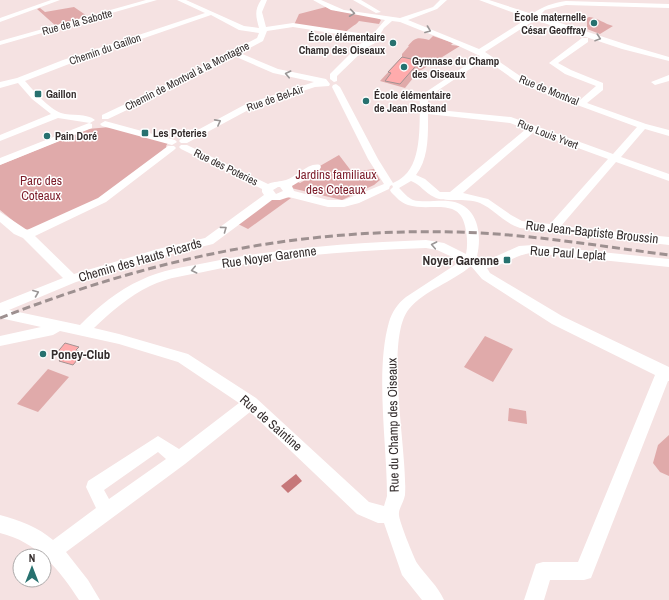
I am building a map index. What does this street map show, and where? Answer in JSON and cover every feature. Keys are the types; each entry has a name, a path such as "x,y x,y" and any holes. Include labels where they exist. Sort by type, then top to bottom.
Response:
{"street":[{"path":"0,20 57,0"},
{"name":"Rue de la Sabotte","path":"0,43 154,0"},
{"path":"180,0 242,28 262,30 293,25 374,38"},
{"path":"262,30 264,28 258,15 258,8 264,0"},
{"path":"316,0 333,9 344,12 391,18"},
{"path":"356,0 372,10 391,18"},
{"path":"401,20 435,8 444,0"},
{"path":"482,0 499,7 534,16 624,47 669,58"},
{"path":"287,189 330,203 341,204 404,182 410,177 420,157 424,96 543,9 558,2 669,6"},
{"path":"657,6 669,10"},
{"name":"Chemin du Gaillon","path":"0,86 211,13"},
{"path":"391,18 381,27 374,38 363,46 333,76 331,83 373,159 391,186 405,200 413,203 446,204 457,207 468,214 471,223 473,260 486,276 557,320 666,373 584,571 543,571 534,600"},
{"name":"Rue de Montval","path":"391,18 401,20 483,53 523,82 584,101 643,126 669,133"},
{"name":"Chemin de Montval à la Montagne","path":"105,121 260,39 263,35 262,30"},
{"path":"584,101 600,88 600,85 568,72 553,63 585,40"},
{"path":"234,53 276,71 331,83"},
{"path":"655,82 669,78"},
{"path":"20,80 56,115 90,123 97,127 105,121 172,145 176,149 184,144"},
{"name":"Rue de Bel-Air","path":"184,144 250,106 314,84 331,83"},
{"name":"Rue Louis Yvert","path":"423,111 511,120 669,178"},
{"path":"0,138 56,115"},
{"path":"0,162 90,123"},
{"path":"553,229 612,158 643,126"},
{"path":"452,196 533,128"},
{"name":"Rue des Poteries","path":"184,144 269,192"},
{"path":"27,235 102,200 172,145"},
{"path":"269,192 280,197 287,189 316,167"},
{"name":"Rue Jean-Baptiste Broussin","path":"410,177 420,181 437,196 467,196 481,199 491,204 514,222 553,229 669,241"},
{"name":"Chemin des Hauts Picards","path":"0,308 72,279 158,253 209,241 269,192"},
{"path":"0,216 18,231 27,235 72,279"},
{"name":"Rue Noyer Garenne","path":"83,331 100,313 144,284 164,277 219,264 289,253 426,244 440,246 473,260"},
{"name":"Rue Paul Leplat","path":"473,260 492,263 519,250 533,249 669,262"},
{"name":"Rue du Champ des Oiseaux","path":"390,515 396,496 390,369 396,320 400,310 411,299 473,260"},
{"name":"Rue de Saintine","path":"0,314 126,341 183,358 251,403 363,508 378,514 390,515"},
{"path":"0,341 53,330 57,326"},
{"path":"54,551 72,536 179,459 251,403"},
{"path":"106,512 94,487 158,443 179,459"},
{"path":"390,515 409,568 434,600"},
{"path":"0,524 14,526 54,551 76,578 90,600"}],"green space":[{"path":"74,7 90,18 57,27 37,9 40,8 45,12"},
{"path":"326,7 339,11 371,16 381,20 379,24 359,21 346,32 294,25 299,14"},
{"path":"589,17 613,26 600,34 587,29 587,18"},
{"path":"433,36 453,43 451,45 460,46 418,72 405,88 380,81 402,57 402,54 415,39 419,38 429,40"},
{"name":"Parc des Coteaux","path":"110,127 168,143 166,146 167,149 100,199 33,230 23,229 0,210 0,165 88,129"},
{"name":"Jardins familiaux des Coteaux","path":"339,155 352,172 374,169 380,180 374,185 342,200 291,188 290,185 296,181 300,183 318,173 313,170"},
{"name":"Jardins familiaux des Coteaux","path":"271,198 291,198 248,229 236,223"},
{"path":"485,336 513,349 493,382 464,367"},
{"path":"48,369 69,377 38,412 17,404"},
{"path":"509,408 526,411 527,424 508,421"},
{"path":"669,435 669,476 660,472 653,463 658,445"}],"shaded area":[{"path":"296,474 302,481 288,493 281,486"}],"building":[{"name":"Gymnase du Champ des Oiseaux","path":"402,57 420,61 400,84 385,81 391,73 388,72"},
{"path":"65,343 79,347 76,350 83,353 73,365 59,361 62,357 55,355"}],"railway":[{"path":"0,318 57,297 113,279 168,264 224,251 339,235 397,232 485,233 564,241 669,255"}],"place":[{"name":"École maternelle César Geoffray","path":"594,23"},
{"name":"École élémentaire Champ des Oiseaux","path":"393,43"},
{"name":"Gymnase du Champ des Oiseaux","path":"404,67"},
{"name":"Gaillon","path":"38,94"},
{"name":"École élémentaire de Jean Rostand","path":"366,101"},
{"name":"Les Poteries","path":"145,133"},
{"name":"Pain Doré","path":"47,136"},
{"name":"Noyer Garenne","path":"507,260"},
{"name":"Poney-Club","path":"43,354"}]}
